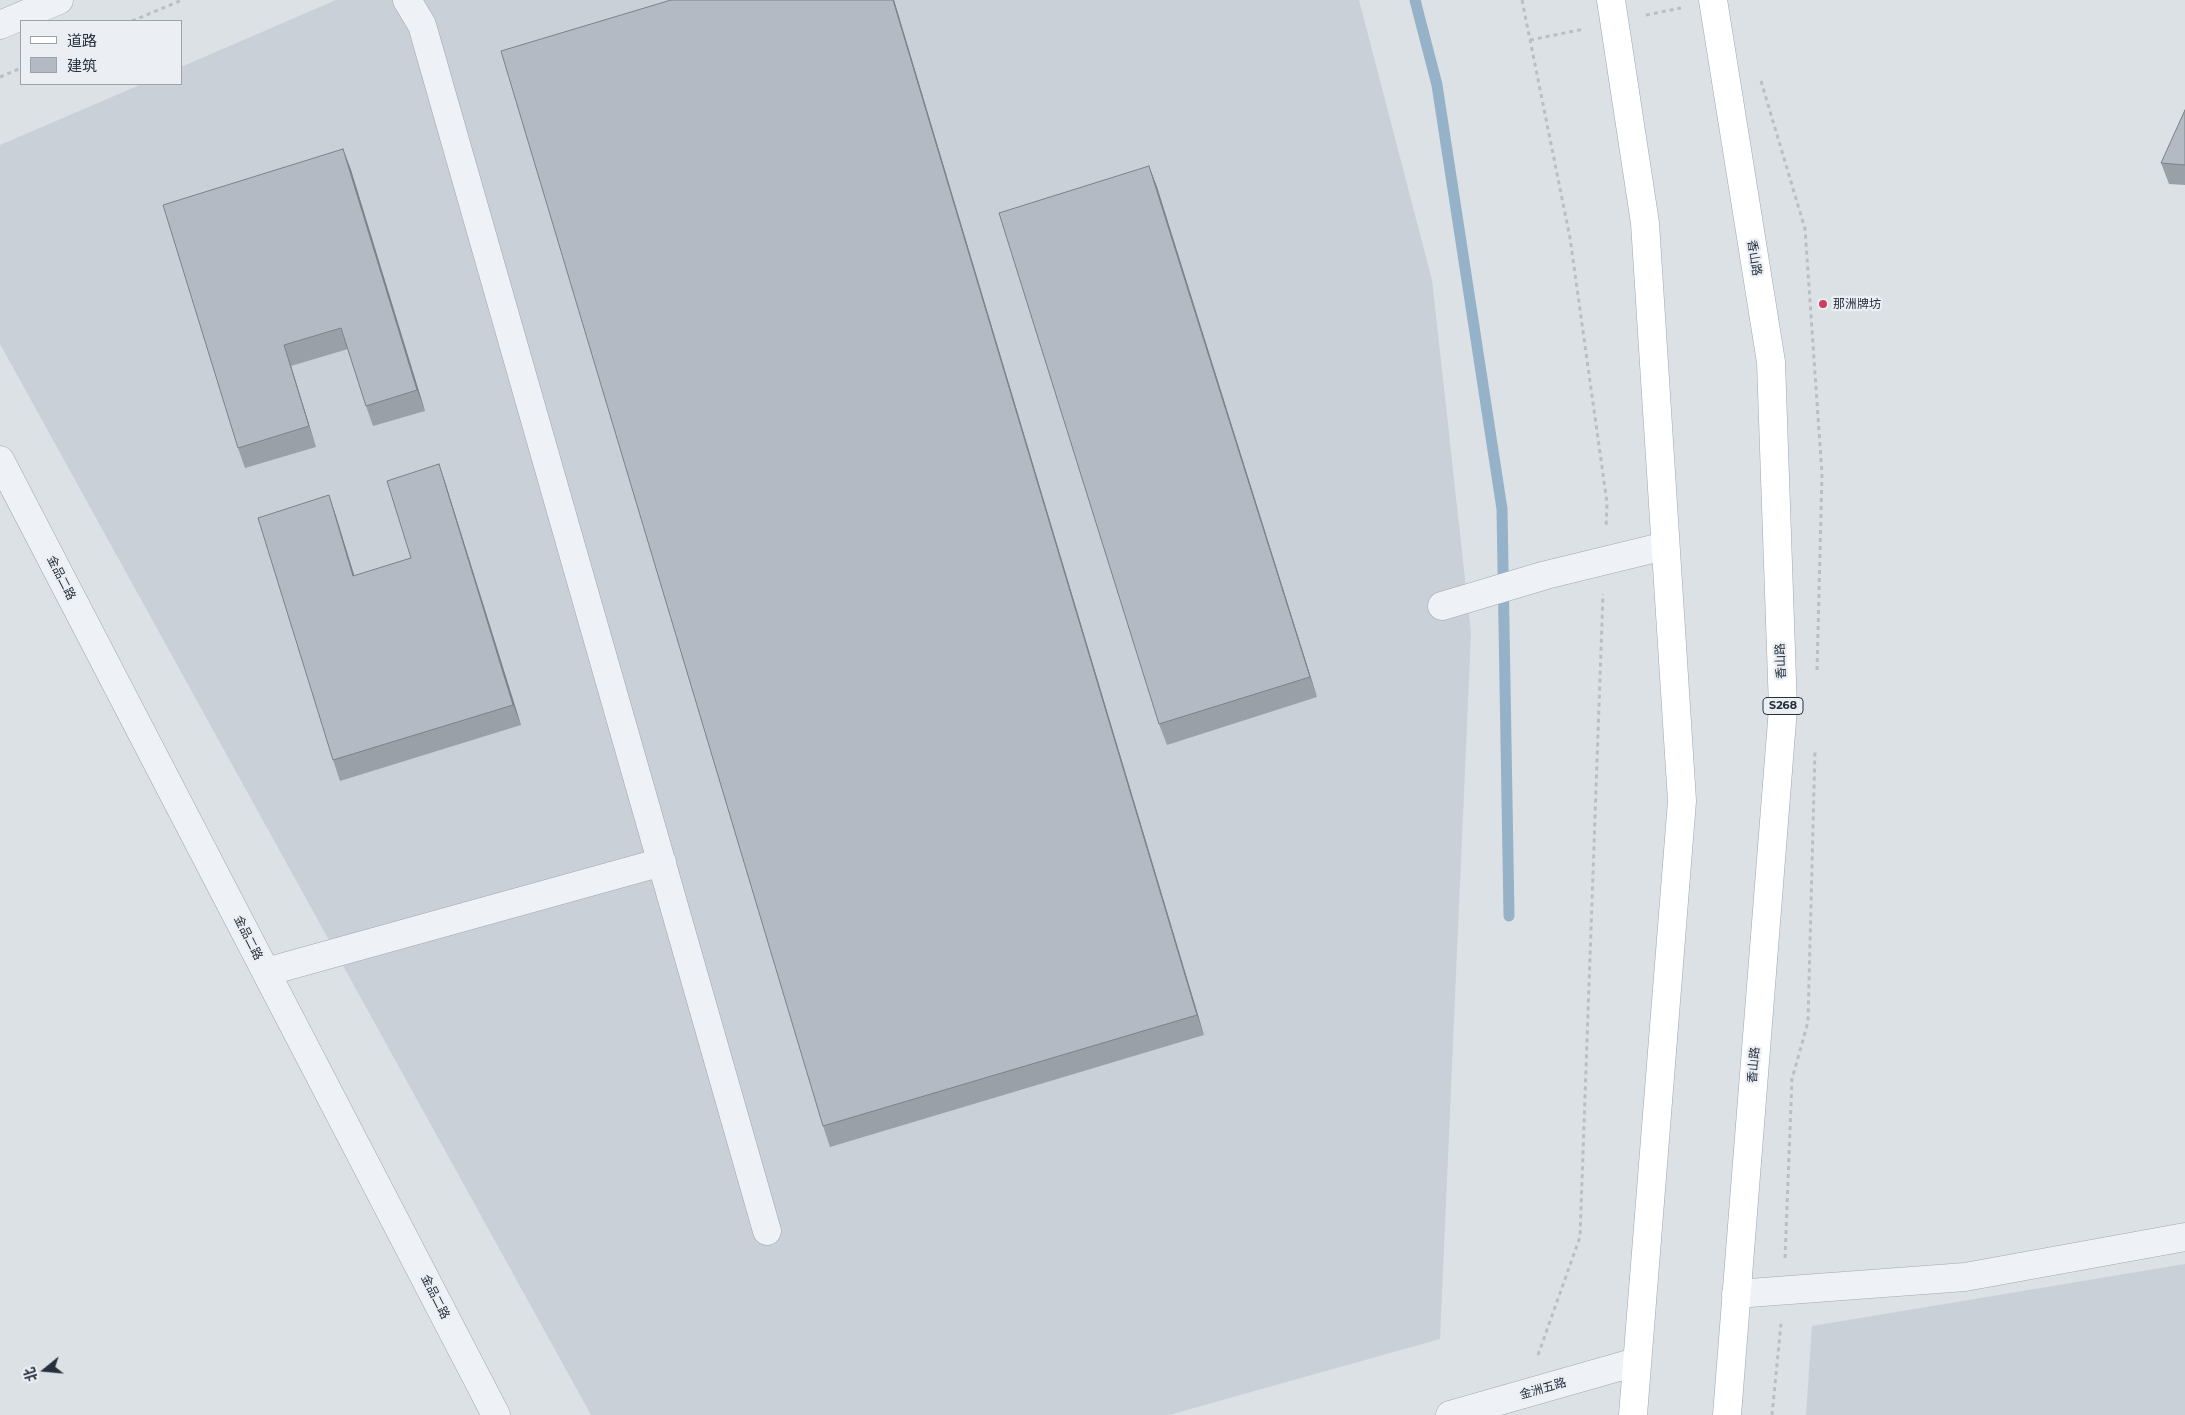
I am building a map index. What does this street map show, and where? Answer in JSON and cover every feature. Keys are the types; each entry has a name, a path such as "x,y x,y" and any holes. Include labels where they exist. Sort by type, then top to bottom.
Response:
{"main road":[{"path":"1611,0 1646,223 1682,800 1633,1415"},
{"name":"香山路","path":"1713,0 1771,362 1783,708 1727,1415"}],"street":[{"path":"0,25 59,0"},
{"path":"407,0 422,25 767,1231"},
{"name":"金品二路","path":"0,460 496,1415"},
{"path":"1442,606 1546,575 1666,546"},
{"path":"266,972 662,862"},
{"path":"1736,1294 1964,1277 2185,1237"},
{"name":"金洲五路","path":"1450,1415 1636,1362"}],"path":[{"path":"134,20 182,0"},
{"path":"1522,0 1570,238 1606,502 1580,1237 1532,1373 1530,1393"},
{"path":"0,77 20,68"}],"shaded area":[{"path":"336,0 1359,0 1432,280 1471,633 1440,1339 1169,1415 591,1415 0,344 0,145 140,85 182,85 182,67"},
{"path":"2185,1264 2185,1415 1806,1415 1812,1326"}],"building":[{"path":"671,0 893,0 1197,1015 823,1126 501,51"},
{"path":"2185,110 2185,165 2161,163"},
{"path":"343,149 417,390 366,406 341,328 284,345 309,426 238,448 163,205"},
{"path":"1149,166 1310,677 1159,724 999,213"},
{"path":"439,464 513,705 333,760 258,518 329,495 353,576 411,558 387,481"}],"waterway":[{"path":"1415,0 1437,85 1502,509 1509,916"}],"place":[{"name":"那洲牌坊","path":"1823,304"}]}
